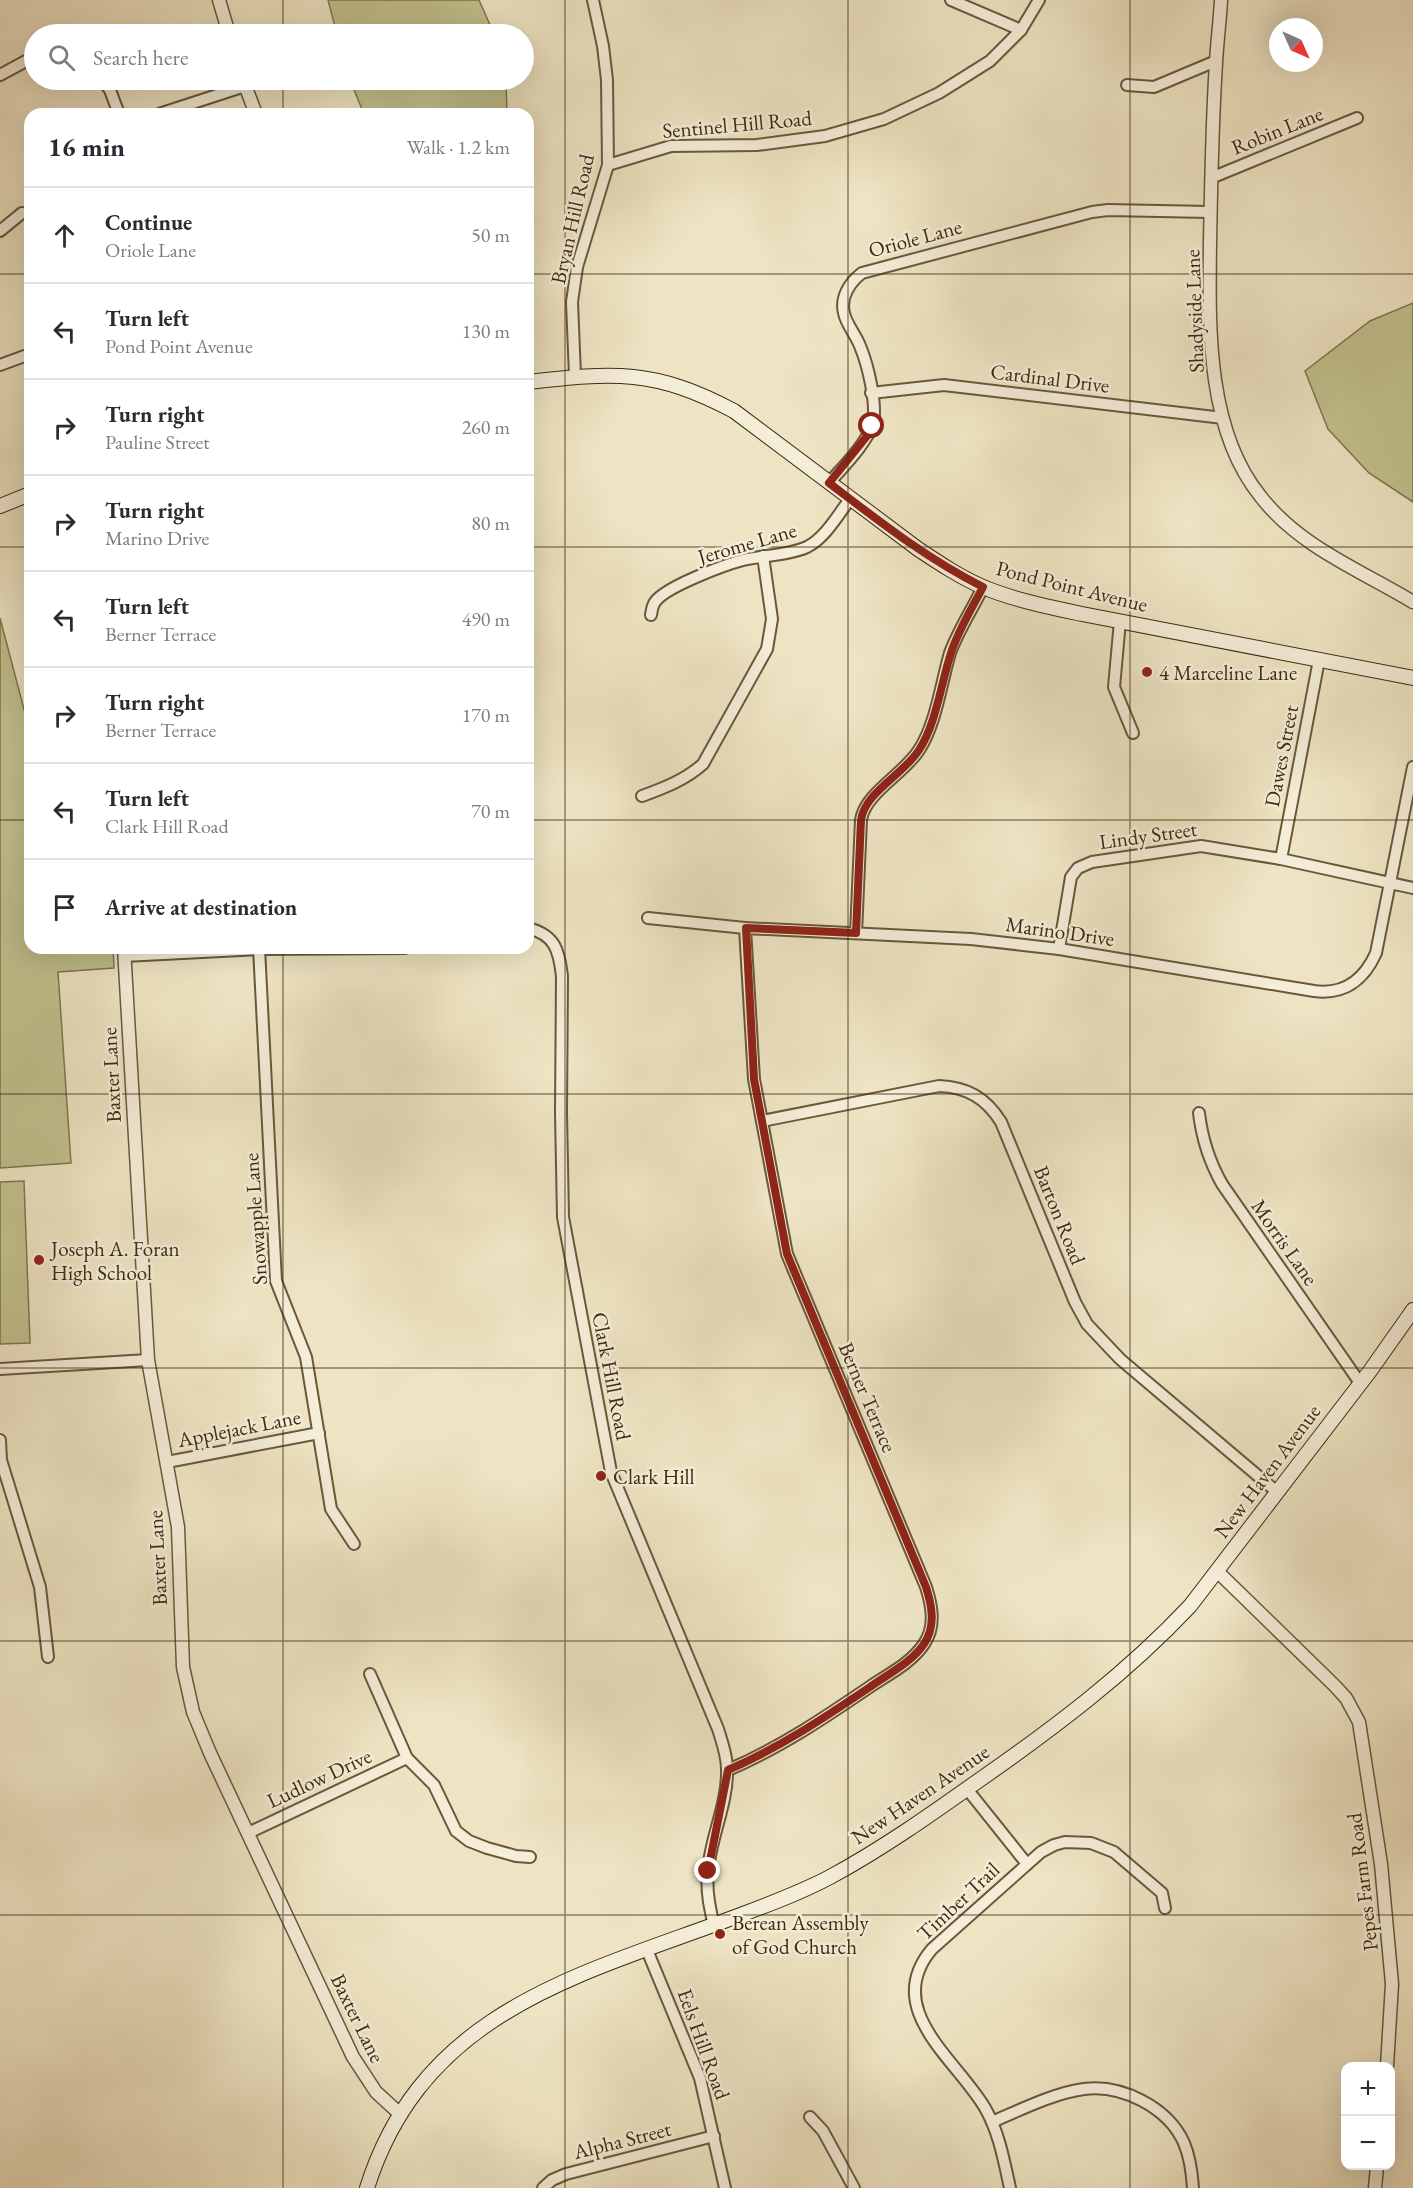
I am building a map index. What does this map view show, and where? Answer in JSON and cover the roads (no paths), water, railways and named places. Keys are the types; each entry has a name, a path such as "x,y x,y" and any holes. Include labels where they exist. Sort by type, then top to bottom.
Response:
{"main road":[{"name":"Pond Point Avenue","path":"534,381 592,375 638,376 697,392 734,411 918,549 940,564 983,587 1031,602 1120,621 1413,678"},
{"path":"0,506 24,496"},
{"name":"New Haven Avenue","path":"367,2188 382,2148 400,2114 433,2072 460,2045 486,2024 542,1991 781,1900 827,1879 885,1845 1056,1726 1136,1660 1190,1606 1218,1572 1413,1310"}],"street":[{"path":"219,0 226,24"},
{"name":"Bryan Hill Road","path":"576,376 572,302 577,267 608,165 607,80 603,46 593,0"},
{"path":"951,0 1021,30"},
{"name":"Sentinel Hill Road","path":"608,165 670,146 757,146 825,136 884,119 912,107 978,69 1001,51 1021,30 1040,0"},
{"name":"Shadyside Lane","path":"1221,0 1211,178 1209,318 1223,418 1241,466 1251,484 1285,522 1318,548 1413,602"},
{"path":"1127,85 1154,87 1216,61"},
{"path":"0,75 24,62"},
{"path":"110,90 117,108"},
{"path":"175,108 225,90"},
{"path":"247,90 254,108"},
{"name":"Robin Lane","path":"1211,178 1357,118"},
{"name":"Oriole Lane","path":"829,483 870,431 873,420 867,369 860,346 844,313 846,292 852,281 862,273 1092,212 1108,210 1210,212"},
{"path":"0,231 22,213"},
{"path":"0,365 24,356"},
{"name":"Cardinal Drive","path":"871,393 944,385 1223,418"},
{"name":"Jerome Lane","path":"651,615 658,599 683,584 741,561 809,546 827,529 850,499"},
{"path":"642,796 673,784 694,773 703,765 767,649 772,619 762,556"},
{"path":"856,933 863,811 920,750 927,736 951,650 983,587"},
{"path":"1120,621 1114,687 1132,733"},
{"name":"Dawes Street","path":"1281,859 1319,660"},
{"name":"Marino Drive","path":"648,918 746,928 971,939 1059,949 1314,992 1336,992 1359,980 1372,963 1379,944 1413,767"},
{"name":"Lindy Street","path":"1059,949 1069,883 1074,872 1082,865 1170,849 1201,846 1281,859 1413,888"},
{"name":"Berner Terrace","path":"728,1770 760,1756 818,1722 906,1662 924,1644 932,1623 932,1610 926,1587 787,1254 754,1079 746,928"},
{"name":"Clark Hill Road","path":"534,929 549,938 560,955 563,1217 611,1472 718,1729 728,1770 708,1871 710,1908 714,1925"},
{"name":"Baxter Lane","path":"124,954 148,1360 178,1527 183,1667 193,1712 201,1734 353,2057 376,2092 400,2114"},
{"name":"Snowapple Lane","path":"260,954 276,1281 306,1357 331,1509 354,1544"},
{"name":"Barton Road","path":"762,1121 939,1086 963,1089 975,1094 984,1101 1001,1122 1075,1302 1087,1324 1120,1359 1277,1492"},
{"name":"Morris Lane","path":"1199,1113 1204,1144 1210,1162 1222,1184 1360,1383"},
{"path":"0,1369 148,1360"},
{"name":"Applejack Lane","path":"167,1462 319,1433"},
{"path":"0,1440 1,1460 40,1587 48,1657"},
{"name":"Pepes Farm Road","path":"1218,1572 1335,1686 1346,1698 1359,1722 1381,1864 1391,1963 1392,1998 1387,2062"},
{"path":"370,1674 407,1758 434,1785 459,1834 486,1848 516,1856 530,1857"},
{"name":"Ludlow Drive","path":"248,1833 407,1758"},
{"path":"967,1789 1027,1864"},
{"name":"Timber Trail","path":"1010,2188 992,2122 973,2089 927,2031 918,2009 915,1983 919,1968 932,1949 1027,1864 1054,1845 1072,1841 1091,1843 1114,1852 1162,1893 1165,1908"},
{"name":"Eels Hill Road","path":"647,1950 697,2070 725,2188"},
{"path":"992,2122 1076,2090 1097,2088 1124,2093 1155,2110 1178,2133 1189,2159 1193,2188"},
{"path":"810,2117 823,2131 854,2188"},
{"name":"Alpha Street","path":"543,2188 552,2180 566,2174 714,2136"},
{"path":"1375,2188 1377,2170"}],"place":[{"name":"4 Marceline Lane","path":"1147,672"},
{"name":"Joseph A. Foran High School","path":"39,1260"},
{"name":"Clark Hill","path":"601,1476"},
{"name":"Berean Assembly of God Church","path":"720,1934"}]}
